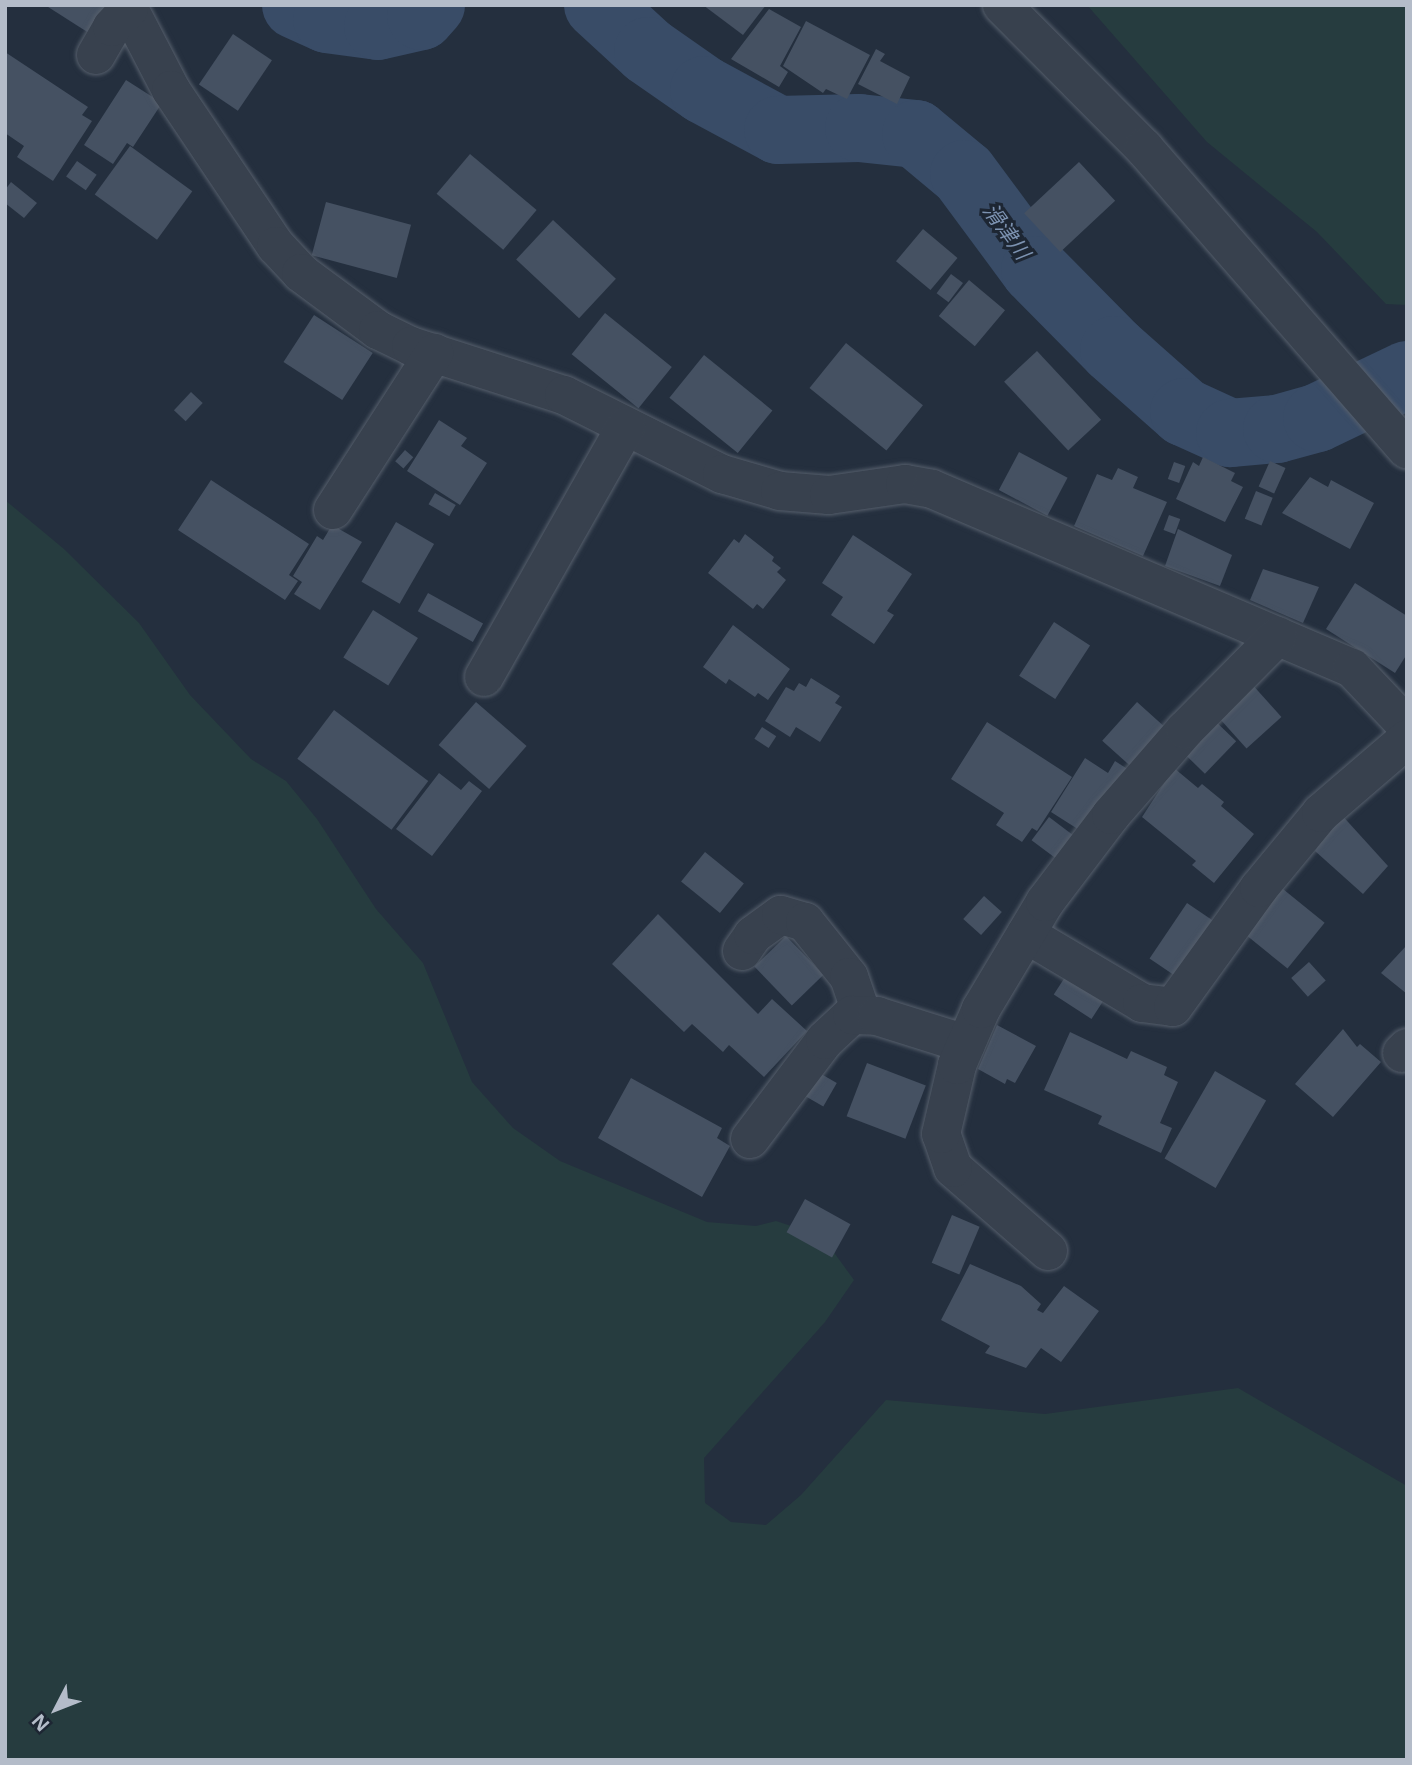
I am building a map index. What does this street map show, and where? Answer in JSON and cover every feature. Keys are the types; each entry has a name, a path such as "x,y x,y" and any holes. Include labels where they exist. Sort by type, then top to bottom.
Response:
{"street":[{"path":"1002,5 1144,148 1407,449"},
{"path":"96,55 112,27 128,7 178,102 276,246 301,273 352,314 377,330 434,353 564,396 722,474 780,491 830,495 905,484 932,489 1352,668 1407,726"},
{"path":"333,510 434,353"},
{"path":"484,677 626,426"},
{"path":"1048,1251 953,1168 944,1150 941,1134 966,1044 981,1009 1026,934 1111,815 1209,705 1278,636"},
{"path":"1026,934 1142,1003 1173,1007 1259,888 1321,813 1407,739"},
{"path":"742,951 753,935 780,915 805,922 849,977 862,1014"},
{"path":"750,1139 842,1021 862,1014 966,1044"}],"green space":[{"path":"1087,5 1407,5 1407,305 1386,304 1317,232 1207,142"},
{"path":"5,500 64,549 139,623 190,695 251,759 286,781 317,819 376,909 423,963 472,1082 513,1128 560,1161 707,1222 756,1226 776,1221 822,1236 854,1280 825,1322 704,1458 705,1503 731,1522 766,1525 801,1495 886,1400 1045,1414 1238,1388 1407,1486 1407,1760 5,1760"}],"building":[{"path":"45,5 110,5 92,35"},
{"path":"703,5 766,5 743,35"},
{"path":"769,9 801,27 780,66 788,72 779,87 731,59"},
{"path":"806,21 870,55 847,99 826,89 823,93 783,66"},
{"path":"233,34 272,60 238,111 199,85"},
{"path":"876,49 885,54 880,61 910,77 897,104 858,84"},
{"path":"5,52 88,107 82,115 92,121 53,181 17,157 24,146 5,133"},
{"path":"126,80 162,103 133,147 127,143 113,164 84,145"},
{"path":"130,146 192,191 157,240 95,195"},
{"path":"470,154 537,210 503,250 437,194"},
{"path":"77,161 97,175 86,190 66,177"},
{"path":"1079,162 1115,201 1060,252 1024,213"},
{"path":"11,182 37,203 24,218 5,203 5,190"},
{"path":"326,202 411,225 397,278 312,255"},
{"path":"553,220 616,279 579,318 516,259"},
{"path":"923,229 957,258 930,290 896,261"},
{"path":"951,274 963,283 949,302 937,293"},
{"path":"969,280 1005,310 975,346 939,316"},
{"path":"605,313 672,367 638,408 572,354"},
{"path":"314,315 373,353 342,400 284,362"},
{"path":"846,343 923,405 886,450 809,388"},
{"path":"1037,351 1101,420 1068,450 1004,382"},
{"path":"704,355 772,410 738,453 669,398"},
{"path":"191,392 203,403 186,421 174,410"},
{"path":"439,420 467,438 461,446 487,463 460,505 407,471"},
{"path":"405,450 413,457 403,469 395,461"},
{"path":"1019,452 1068,478 1047,516 999,490"},
{"path":"1203,457 1235,473 1231,481 1243,487 1225,522 1176,499 1193,462 1199,466"},
{"path":"1270,461 1286,468 1274,493 1259,487"},
{"path":"1174,462 1185,466 1179,483 1168,479"},
{"path":"1118,468 1138,477 1133,488 1167,502 1143,556 1074,526 1097,474 1112,480"},
{"path":"1310,477 1328,487 1331,480 1374,503 1350,549 1282,513"},
{"path":"211,480 309,544 289,575 298,581 285,600 178,530"},
{"path":"1256,491 1273,498 1261,526 1245,519"},
{"path":"435,493 456,505 449,516 428,504"},
{"path":"1169,515 1180,519 1175,534 1164,530"},
{"path":"396,522 434,544 400,604 362,582"},
{"path":"332,525 362,542 320,610 294,594 302,582 293,576 317,536 323,540"},
{"path":"1178,529 1232,555 1220,586 1165,566"},
{"path":"745,534 774,557 772,561 781,568 777,572 786,580 763,609 757,604 753,609 708,573 734,539 739,543"},
{"path":"853,535 912,574 887,611 894,615 874,644 831,615 843,597 822,583"},
{"path":"1263,569 1319,587 1303,623 1250,600"},
{"path":"1355,583 1407,616 1407,654 1395,673 1326,629"},
{"path":"428,593 483,624 473,642 418,611"},
{"path":"373,610 418,638 388,686 343,657"},
{"path":"1054,622 1090,645 1055,699 1019,676"},
{"path":"733,625 790,669 768,700 758,693 755,697 729,679 726,684 703,667"},
{"path":"811,678 840,696 835,703 842,707 820,742 796,727 790,737 765,721 786,687 794,691 799,683 806,687"},
{"path":"1250,682 1281,717 1247,748 1215,713"},
{"path":"476,702 527,746 489,789 439,745"},
{"path":"1137,702 1167,729 1132,767 1102,741"},
{"path":"334,710 428,781 392,830 297,759"},
{"path":"1211,717 1236,741 1205,774 1180,749"},
{"path":"987,722 1072,777 1037,831 1032,828 1022,842 996,825 1004,813 951,779"},
{"path":"762,727 776,736 769,748 754,739"},
{"path":"1085,758 1108,773 1115,761 1129,770 1084,833 1051,812"},
{"path":"1174,768 1198,788 1202,784 1224,802 1221,806 1254,834 1214,883 1192,865 1196,861 1142,817"},
{"path":"439,773 461,790 469,781 482,791 432,856 396,829"},
{"path":"1339,812 1388,866 1363,894 1315,851"},
{"path":"1049,817 1076,837 1059,861 1032,840"},
{"path":"705,852 744,883 720,913 681,882"},
{"path":"1278,885 1325,923 1287,969 1241,931"},
{"path":"984,896 1002,912 981,935 963,919"},
{"path":"1187,903 1214,921 1176,976 1150,959"},
{"path":"658,914 758,1014 772,999 807,1031 764,1077 729,1045 723,1052 692,1024 684,1032 612,964"},
{"path":"786,936 824,975 792,1005 754,967"},
{"path":"1407,945 1407,994 1381,973"},
{"path":"1309,962 1326,981 1308,997 1291,978"},
{"path":"1069,971 1107,996 1091,1019 1054,994"},
{"path":"997,1025 1036,1046 1015,1083 1007,1079 1005,1084 978,1069"},
{"path":"1343,1029 1357,1047 1360,1044 1381,1062 1333,1117 1295,1084"},
{"path":"1070,1032 1127,1059 1131,1051 1167,1067 1164,1075 1178,1082 1160,1123 1172,1128 1161,1153 1098,1124 1102,1116 1044,1090"},
{"path":"867,1063 926,1086 905,1139 847,1116"},
{"path":"816,1071 837,1083 823,1106 802,1094"},
{"path":"1215,1071 1266,1100 1216,1188 1164,1158"},
{"path":"631,1078 722,1128 717,1138 730,1146 702,1197 598,1138"},
{"path":"805,1199 850,1224 832,1257 787,1232"},
{"path":"952,1215 980,1227 959,1275 932,1263"},
{"path":"970,1264 1021,1286 1041,1304 1037,1310 1043,1313 1064,1286 1099,1311 1061,1362 1041,1348 1026,1368 985,1353 990,1346 941,1320"}],"waterway":[{"name":"滑津川","path":"296,5 327,19 378,26 421,16 431,5"},
{"name":"滑津川","path":"598,5 648,51 704,90 778,130 859,128 916,134 964,174 1035,270 1114,350 1184,412 1230,433 1277,429 1317,418 1407,375"}]}
